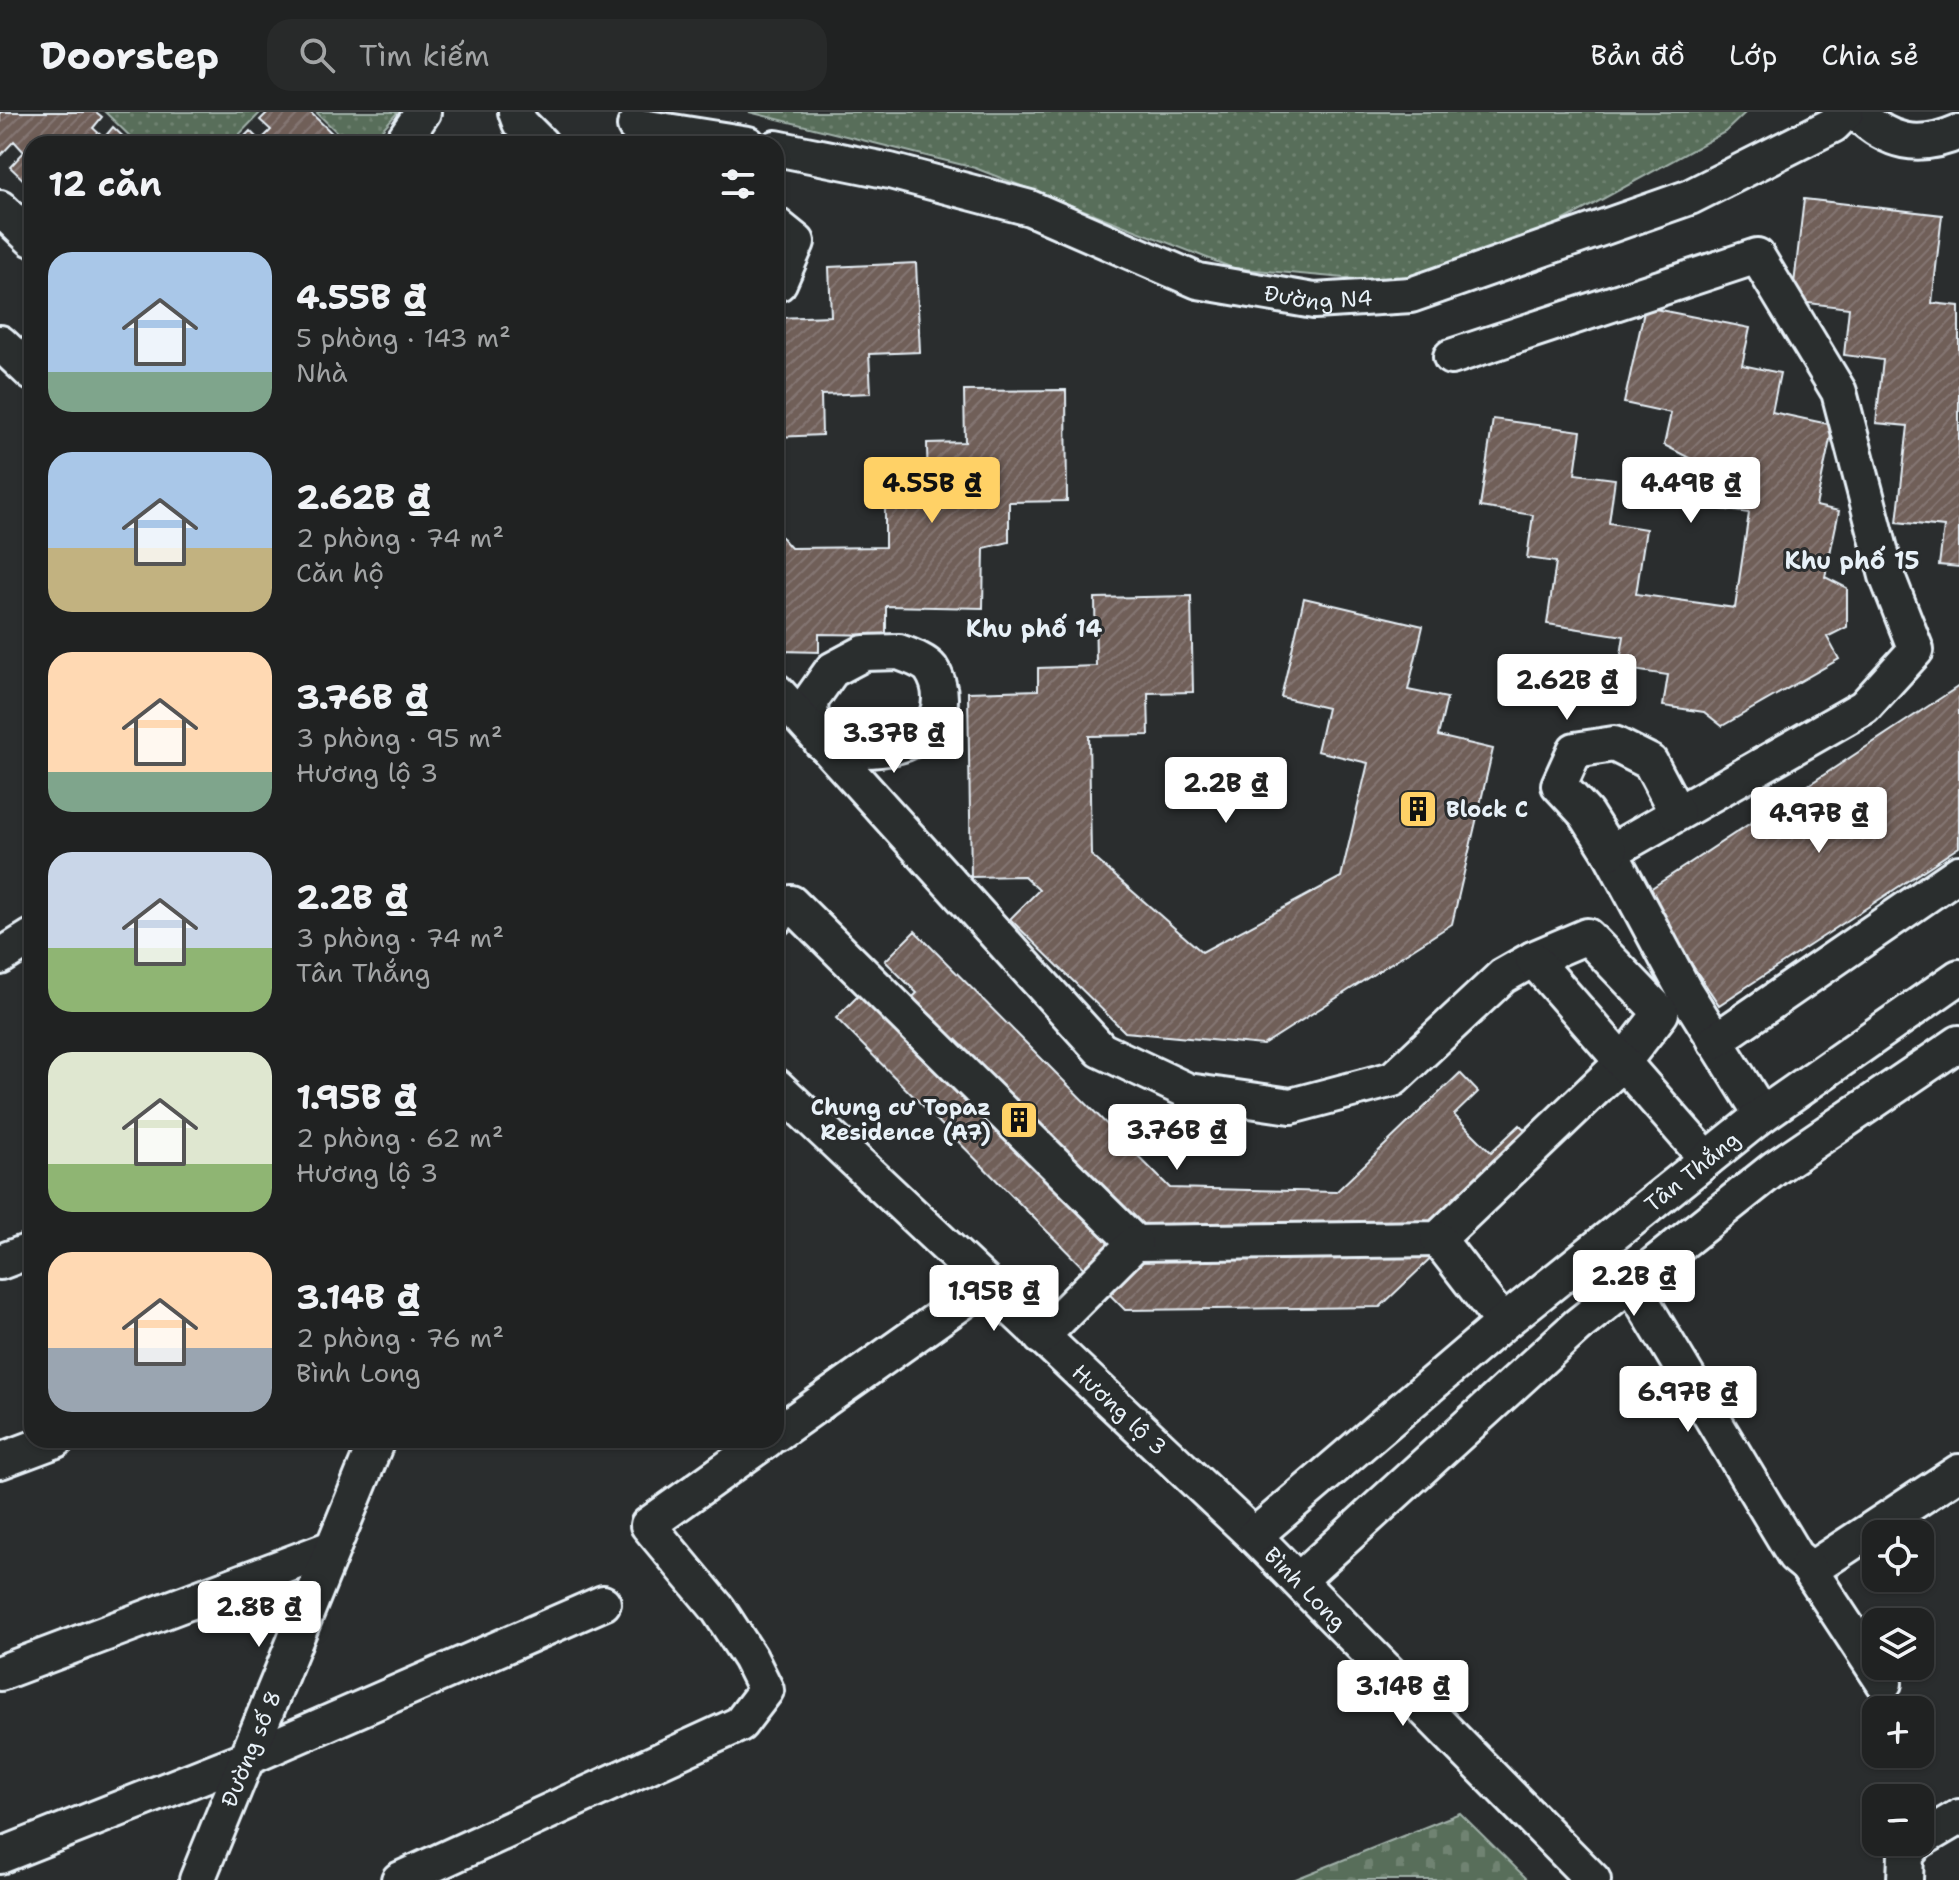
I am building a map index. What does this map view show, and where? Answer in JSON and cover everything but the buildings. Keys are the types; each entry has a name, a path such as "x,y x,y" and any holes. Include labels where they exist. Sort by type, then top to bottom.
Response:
{"street":[{"path":"406,136 423,112"},
{"name":"Đường N4","path":"784,158 890,171 1030,208 1198,281 1314,301 1411,295 1557,245 1690,197 1833,125 1846,112"},
{"path":"1856,112 1874,129 1896,139 1920,142 1959,132"},
{"path":"631,127 693,136"},
{"path":"0,208 24,231"},
{"path":"784,231 797,242 784,272"},
{"path":"1451,357 1757,256 1839,392 1887,576 1916,650 1864,707 1610,852"},
{"path":"0,343 24,366"},
{"path":"784,700 1101,1050 1188,1091 1291,1106 1393,1079 1503,976 1533,959 1587,936 1661,1013 1623,1062 1438,1239 1135,1243 1041,1337"},
{"path":"1677,813 1650,762 1614,744 1575,750 1559,785 1586,814 1610,852 1684,990 1762,1115"},
{"path":"1715,1041 1955,884"},
{"path":"784,910 1135,1243"},
{"path":"0,957 24,942"},
{"path":"1533,959 1707,1159"},
{"name":"Tân Thắng","path":"1254,1536 1503,1323 1762,1115 1959,977"},
{"path":"1299,1580 1577,1326 1775,1168 1959,1044"},
{"name":"Hương lộ 3","path":"784,1094 1254,1536"},
{"path":"1438,1239 1503,1323"},
{"path":"0,1262 24,1253"},
{"path":"1631,1283 1801,1561 1884,1683"},
{"path":"784,1428 986,1285"},
{"path":"0,1461 35,1448"},
{"name":"Đường số 8","path":"197,1880 374,1448"},
{"path":"399,1880 740,1724 766,1690 750,1658 718,1609 648,1525 756,1448"},
{"path":"1801,1561 1819,1564 1959,1472"},
{"name":"Bình Long","path":"1254,1536 1593,1880"},
{"path":"0,1673 332,1548"},
{"path":"0,1856 245,1759 603,1603"},
{"path":"1934,1832 1959,1817"},
{"path":"1905,1880 1906,1856"}],"green space":[{"path":"105,112 261,112 238,136 130,136"},
{"path":"316,112 398,112 376,136 341,136"},
{"path":"749,112 1746,112 1725,132 1539,234 1389,282 1233,268 975,168"},
{"path":"1460,1813 1528,1880 1293,1880"}],"place":[{"name":"Block C","path":"1418,809"},
{"name":"Chung cư Topaz Residence (A7)","path":"1019,1120"}],"district":[{"name":"Khu phố 15","path":"1852,561"},
{"name":"Khu phố 14","path":"1034,629"}]}
